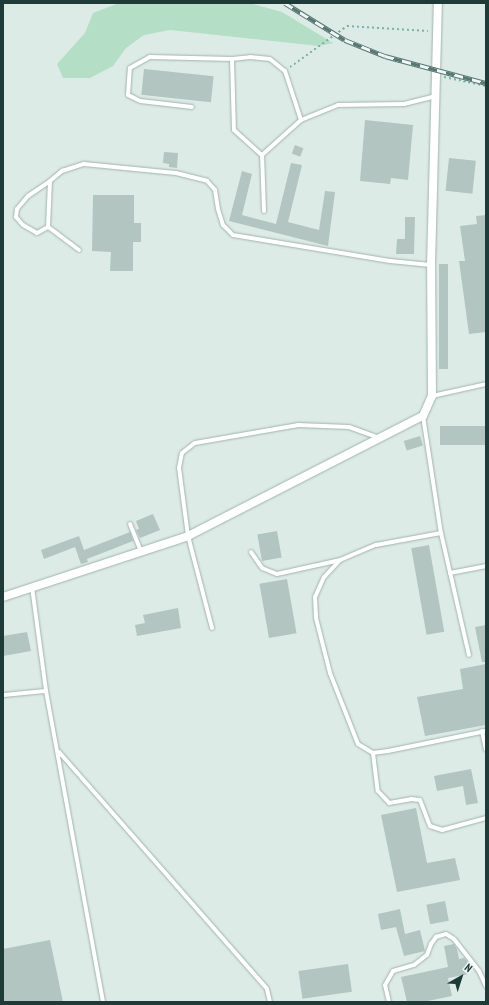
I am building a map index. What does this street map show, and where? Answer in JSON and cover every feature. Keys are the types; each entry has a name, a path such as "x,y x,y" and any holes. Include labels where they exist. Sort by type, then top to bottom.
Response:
{"street":[{"path":"3,597 188,536 423,416 432,396 431,265 438,3"}],"lane":[{"path":"192,107 140,102 128,95 130,68 150,57 232,59 250,57 270,59 284,71 300,120"},
{"path":"232,59 234,130 262,155 264,211"},
{"path":"262,155 300,120 338,105 404,104 435,96"},
{"path":"48,227 37,233 23,225 16,217 17,209 28,196 62,171 84,164 176,173 208,181 215,190 218,209 223,225 233,235 431,265"},
{"path":"48,227 50,181"},
{"path":"48,227 79,250"},
{"path":"432,396 486,384"},
{"path":"423,416 441,533 469,655"},
{"path":"212,628 188,536 180,468 182,453 195,444 298,425 349,427 380,438"},
{"path":"130,524 141,551"},
{"path":"251,552 262,568 277,574 340,560 376,545 441,533"},
{"path":"340,560 324,577 315,597 316,618 330,673 358,744 373,752 388,751 484,731 486,750"},
{"path":"450,573 486,566"},
{"path":"32,587 46,691 103,1002"},
{"path":"3,695 46,691"},
{"path":"58,752 267,989 270,1002"},
{"path":"373,752 378,790 389,803 411,798 420,800 430,826 442,830 486,818"},
{"path":"389,1002 385,985 393,971 414,964 427,955 431,944 436,937 446,934 454,939 478,971 486,986"}],"path":[{"path":"284,71 346,26 438,32"},
{"path":"436,75 486,86"}],"green space":[{"path":"119,3 249,3 282,12 333,43 319,46 170,30 144,35 126,48 113,66 90,78 63,78 57,64 85,33 93,13"}],"building":[{"path":"144,69 214,76 211,102 141,95"},
{"path":"365,120 413,125 408,180 391,178 390,184 360,181"},
{"path":"295,145 303,148 300,157 292,153"},
{"path":"164,152 178,153 177,168 169,167 169,164 163,163"},
{"path":"449,158 476,161 472,194 446,191"},
{"path":"291,163 302,165 288,222 319,230 325,191 335,192 328,246 229,221 242,171 252,174 242,215 276,224"},
{"path":"93,195 134,195 134,223 141,223 141,242 133,242 133,271 110,271 111,252 92,251"},
{"path":"486,215 486,332 469,334 459,261 465,261 460,226 477,224 476,216"},
{"path":"405,217 415,217 414,254 396,254 397,239 405,239"},
{"path":"439,264 448,264 448,369 439,369"},
{"path":"440,426 486,426 486,445 440,445"},
{"path":"420,436 423,446 407,451 404,441"},
{"path":"153,514 160,530 140,538 136,530 139,529 136,521"},
{"path":"277,531 282,558 262,561 257,534"},
{"path":"130,532 133,541 87,559 88,562 81,564 75,547 44,559 41,550 79,536 84,550"},
{"path":"429,545 444,632 427,635 411,548"},
{"path":"287,579 297,633 269,638 259,584"},
{"path":"178,608 181,628 137,636 135,625 145,623 143,615"},
{"path":"486,625 486,662 482,662 475,627"},
{"path":"27,632 31,651 3,656 3,636"},
{"path":"486,664 486,725 425,736 417,697 463,689 460,669"},
{"path":"471,769 478,803 466,805 463,786 437,791 434,776"},
{"path":"416,808 427,863 455,858 460,880 397,892 381,815"},
{"path":"445,901 449,921 430,924 426,905"},
{"path":"400,909 405,934 420,930 425,951 404,956 396,927 381,930 378,914"},
{"path":"50,940 63,1002 3,1002 3,949"},
{"path":"454,944 457,949 459,959 464,958 467,961 469,974 448,978 452,996 423,1002 407,1002 401,977 448,967 444,946"},
{"path":"348,964 352,992 302,999 298,971"}],"railway":[{"path":"285,3 345,40 385,56 486,83"}]}
